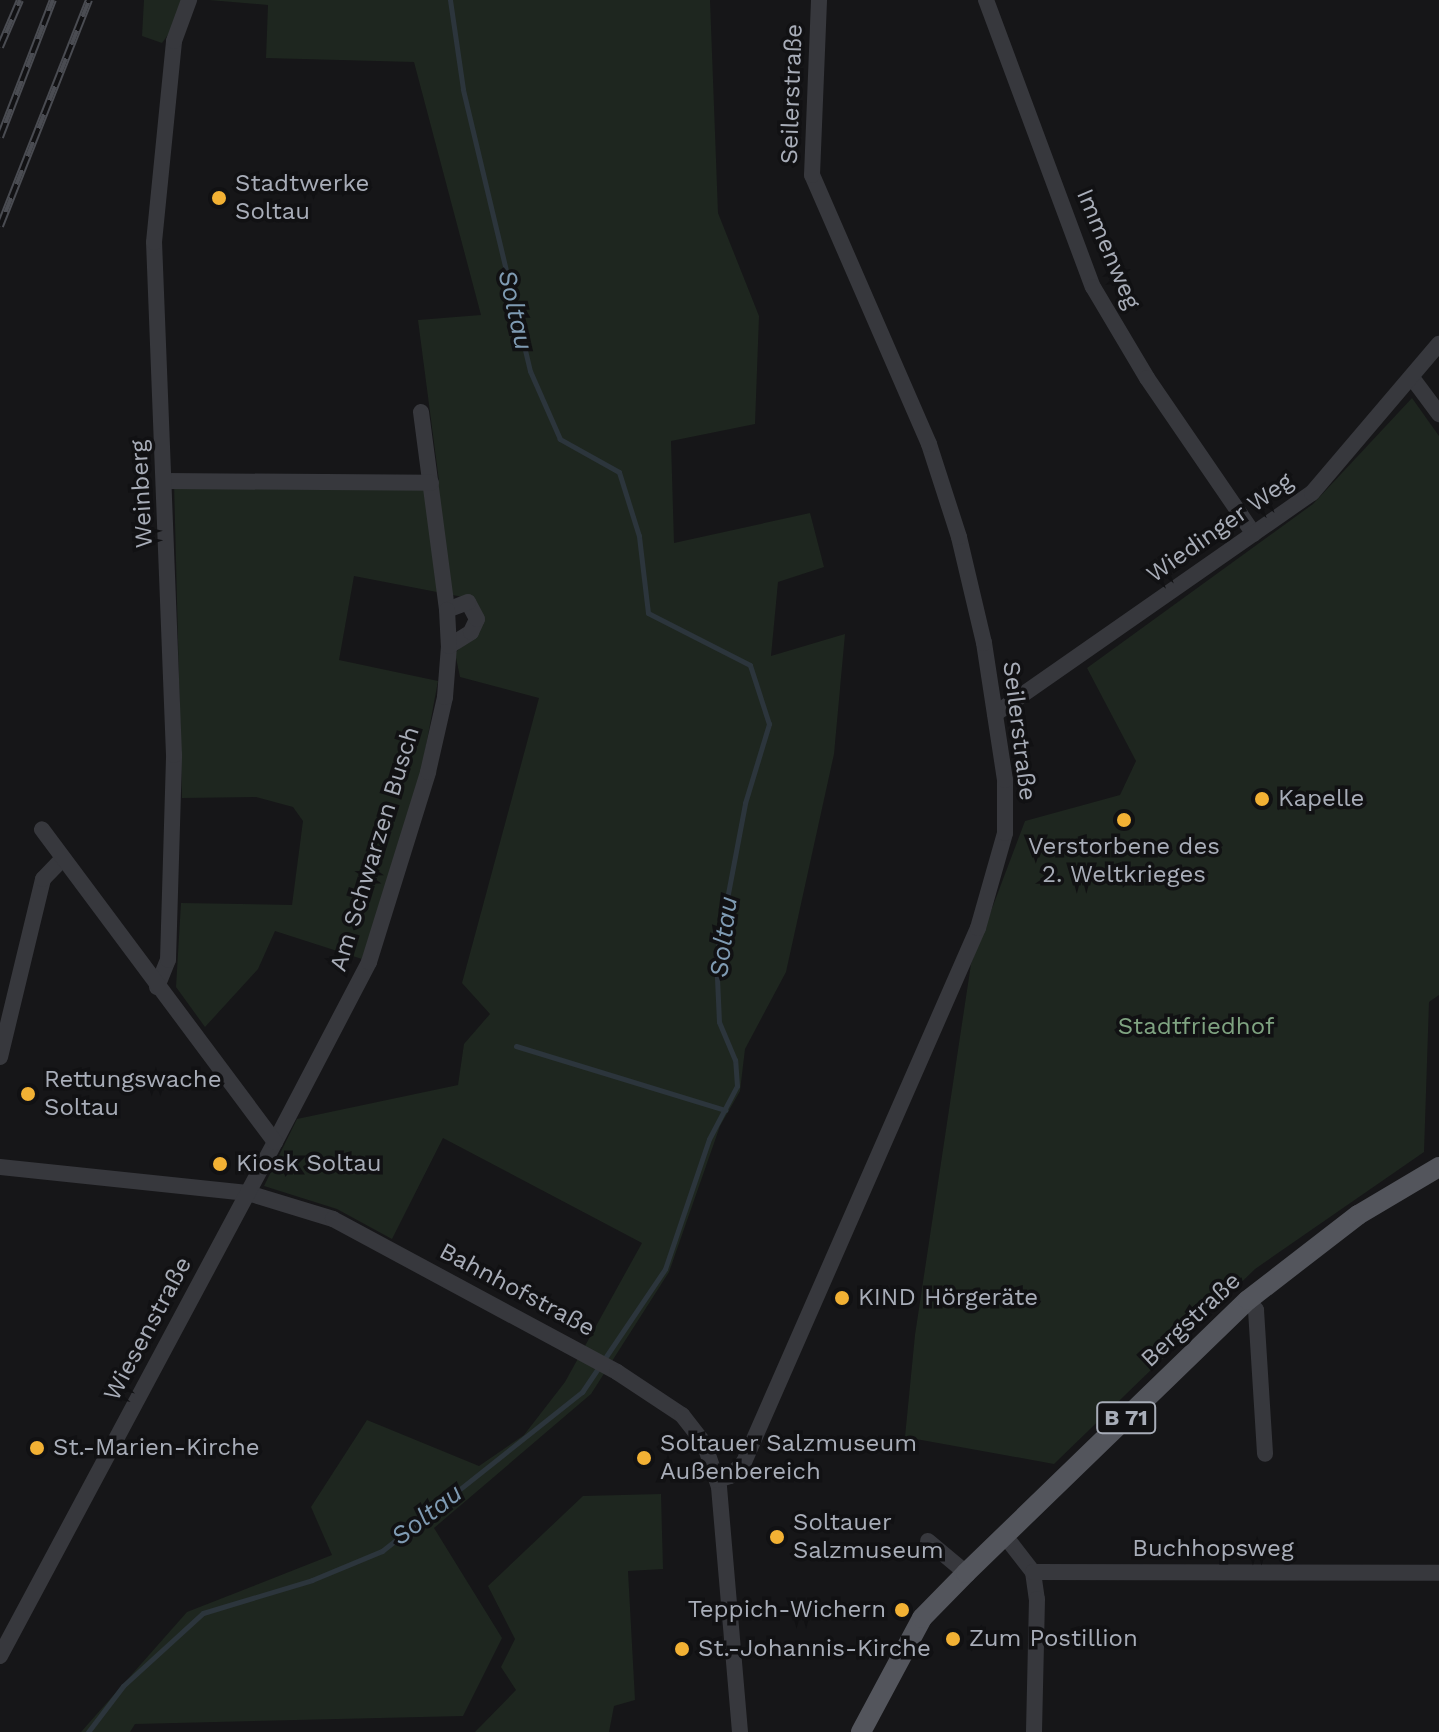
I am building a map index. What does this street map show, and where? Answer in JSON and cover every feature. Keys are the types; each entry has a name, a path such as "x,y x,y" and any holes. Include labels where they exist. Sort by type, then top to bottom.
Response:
{"main road":[{"name":"Bergstraße","path":"861,1732 922,1618 966,1573 1248,1300 1358,1215 1439,1167"}],"street":[{"name":"Weinberg","path":"157,987 168,960 173,862 166,481 154,223 174,41 189,0"},
{"name":"Seilerstraße","path":"717,1480 730,1476 744,1462 978,928 1005,833 1005,780 995,714 959,537 929,444 812,175 819,0"},
{"name":"Immenweg","path":"986,0 1093,287 1147,378 1254,534"},
{"name":"Wiedinger Weg","path":"995,714 1324,482 1413,379 1439,344"},
{"path":"1413,379 1439,414"},
{"name":"Am Schwarzen Busch","path":"275,1142 373,948 428,772 445,697 449,646 447,610 421,412"},
{"path":"166,481 431,483"},
{"path":"447,610 468,602 477,619 471,632 449,646"},
{"path":"42,829 275,1142 248,1193"},
{"path":"0,1057 43,879 62,859"},
{"name":"Bahnhofstraße","path":"0,1167 248,1193 333,1219 617,1372 682,1415 704,1443 717,1480 740,1732"},
{"name":"Wiesenstraße","path":"0,1656 248,1193"},
{"path":"1248,1300 1256,1310 1265,1454"},
{"path":"1005,1536 1033,1572 1037,1599 1034,1732"},
{"path":"928,1541 966,1573"},
{"name":"Buchhopsweg","path":"1033,1572 1439,1573"}],"green space":[{"path":"144,0 194,0 162,43 142,36"},
{"path":"209,0 710,0 718,213 759,316 755,424 671,441 674,543 810,513 824,567 778,582 771,656 845,634 834,754 786,972 745,1049 740,1091 720,1126 669,1272 591,1394 434,1528 502,1638 463,1716 135,1724 130,1732 81,1732 187,1612 332,1555 311,1507 367,1420 479,1466 524,1435 565,1382 642,1243 443,1138 392,1239 337,1209 264,1186 297,1119 458,1085 464,1044 490,1014 462,983 539,698 460,677 455,653 474,634 468,598 354,576 339,660 438,681 421,773 362,959 275,931 258,969 205,1027 176,987 181,903 292,905 303,821 293,807 256,797 182,798 174,482 353,475 439,481 418,320 481,315 414,62 266,58 268,5"},
{"name":"Stadtfriedhof","path":"1412,398 1439,436 1439,995 1429,1002 1424,1152 1255,1269 1054,1464 905,1437 915,1335 971,964 1025,821 1120,795 1136,761 1087,668 1313,504"},
{"path":"661,1494 663,1569 628,1571 635,1700 614,1706 609,1732 475,1732 516,1690 501,1667 515,1639 488,1586 583,1496"}],"waterway":[{"name":"Soltau","path":"88,1732 123,1686 203,1613 312,1580 382,1551 582,1392 665,1269 709,1139 737,1086 735,1060 719,1022 716,957 745,803 769,724 750,665 648,613 639,536 619,472 560,439 530,371 463,89 450,0"},
{"path":"516,1046 725,1110"}],"railway":[{"path":"0,47 20,0"},
{"path":"0,137 53,0"},
{"path":"0,226 89,0"}],"place":[{"name":"Stadtwerke Soltau","path":"219,198"},
{"name":"Kapelle","path":"1262,799"},
{"name":"Verstorbene des 2. Weltkrieges","path":"1124,820"},
{"name":"Rettungswache Soltau","path":"28,1094"},
{"name":"Kiosk Soltau","path":"220,1164"},
{"name":"KIND Hörgeräte","path":"842,1298"},
{"name":"St.-Marien-Kirche","path":"37,1448"},
{"name":"Soltauer Salzmuseum Außenbereich","path":"644,1458"},
{"name":"Soltauer Salzmuseum","path":"777,1537"},
{"name":"Teppich-Wichern","path":"902,1610"},
{"name":"Zum Postillion","path":"953,1639"},
{"name":"St.-Johannis-Kirche","path":"682,1649"}]}
